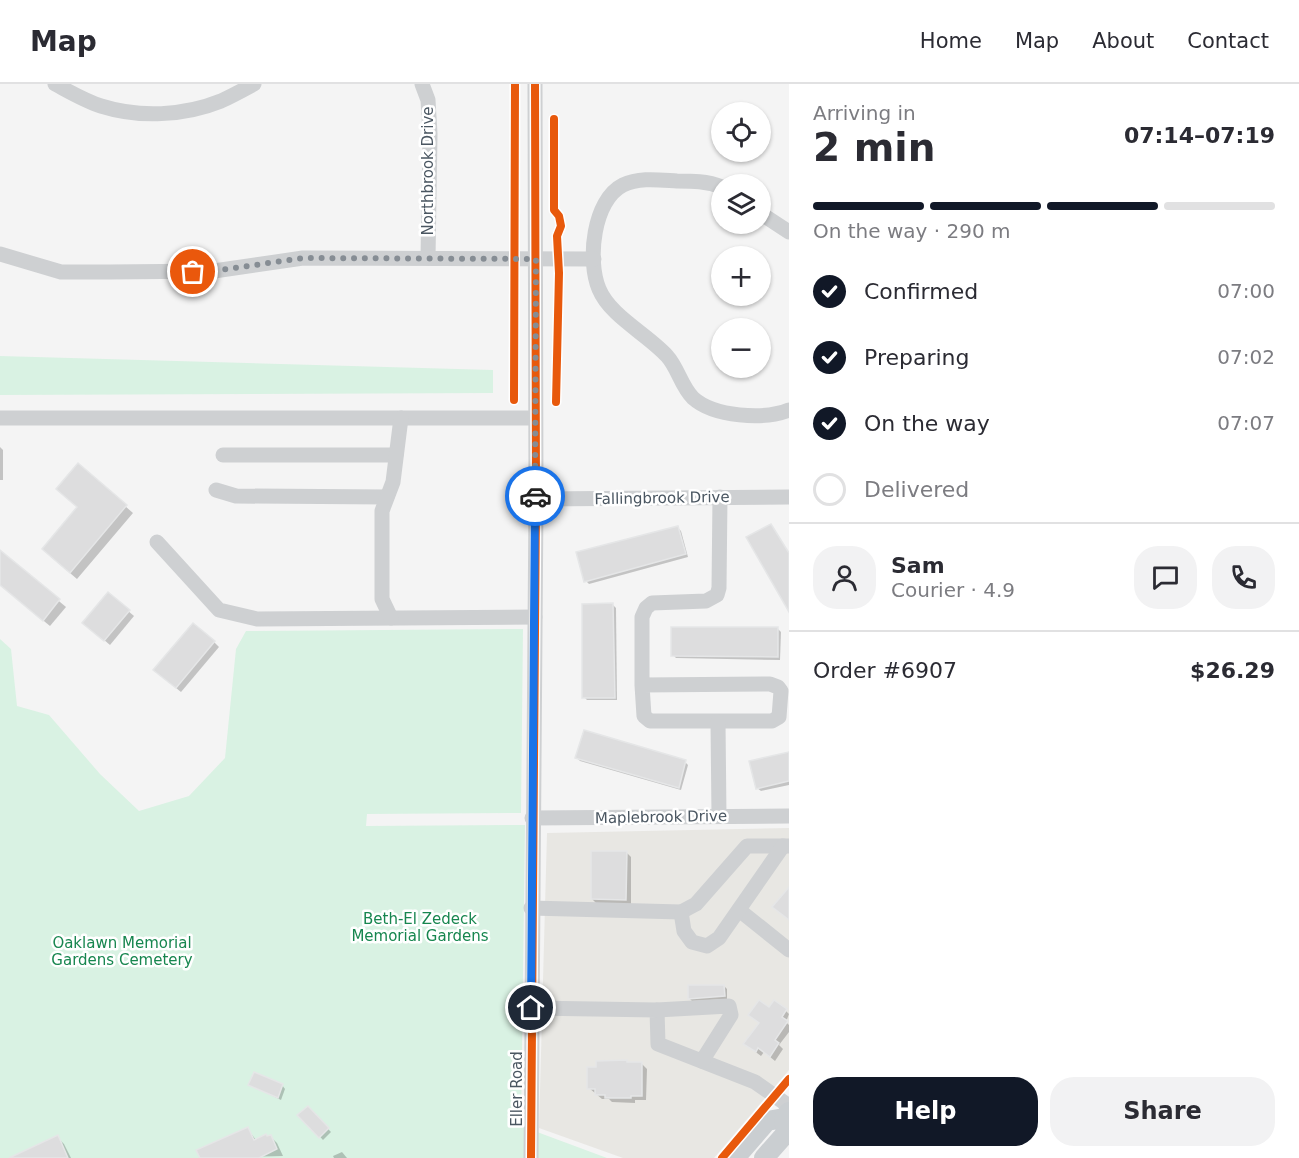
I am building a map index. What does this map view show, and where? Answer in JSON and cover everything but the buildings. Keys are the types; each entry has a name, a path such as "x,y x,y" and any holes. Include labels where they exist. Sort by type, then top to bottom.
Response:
{"main road":[{"path":"735,1158 766,1121 788,1115 786,1133 764,1158"}],"street":[{"path":"55,84 100,106 121,111 153,114 185,112 220,101 254,84"},
{"name":"Eller Road","path":"531,1158 531,908 536,499 535,84"},
{"name":"Northbrook Drive","path":"425,86 430,134 428,258"},
{"path":"711,184 654,180 631,182 623,185 607,198 595,231 595,275 602,296 608,304 667,356 684,387 704,406 726,412 765,416 789,410"},
{"path":"771,220 789,232"},
{"path":"0,254 61,272 214,271 303,258 594,259"},
{"path":"0,418 535,418"},
{"path":"391,618 382,599 382,511 393,482 401,418"},
{"path":"223,455 396,455"},
{"path":"216,490 236,496 387,497"},
{"path":"642,685 770,684 781,691 779,717 772,721 718,722 650,721 644,716 642,685 642,617 645,608 659,601 706,601 717,595 720,497"},
{"name":"Fallingbrook Drive","path":"536,499 789,497"},
{"path":"157,542 219,610 257,619 535,617"},
{"path":"718,722 719,816"},
{"name":"Maplebrook Drive","path":"532,818 789,816"},
{"path":"531,908 681,912 696,904 747,846 786,846"},
{"path":"681,912 684,931 692,942 707,946 719,938 786,846"},
{"path":"739,910 789,950"},
{"path":"531,1008 657,1010 729,1006 731,1015 702,1061"},
{"path":"657,1010 658,1044 755,1082 788,1115"}],"shaded area":[{"path":"789,828 789,1070 714,1158 623,1158 539,1128 547,833"}],"green space":[{"path":"0,356 493,370 493,393 0,395"},
{"path":"523,629 521,813 367,814 366,826 525,825 521,1126 607,1158 0,1158 0,639 11,649 17,706 49,715 100,774 139,811 189,796 225,758 236,649 246,631"}],"cycle path":[{"path":"514,400 515,84"},
{"path":"531,1158 536,499 535,84"},
{"path":"554,119 554,210 559,216 561,226 557,236 559,273 556,402"},
{"path":"722,1158 789,1079"}],"way so far":[{"path":"193,272 303,258 536,259 535,496"}],"route":[{"path":"531,1008 535,496"}],"park label":[{"name":"Beth-El Zedeck Memorial Gardens","path":"420,928"},
{"name":"Oaklawn Memorial Gardens Cemetery","path":"122,952"}]}
